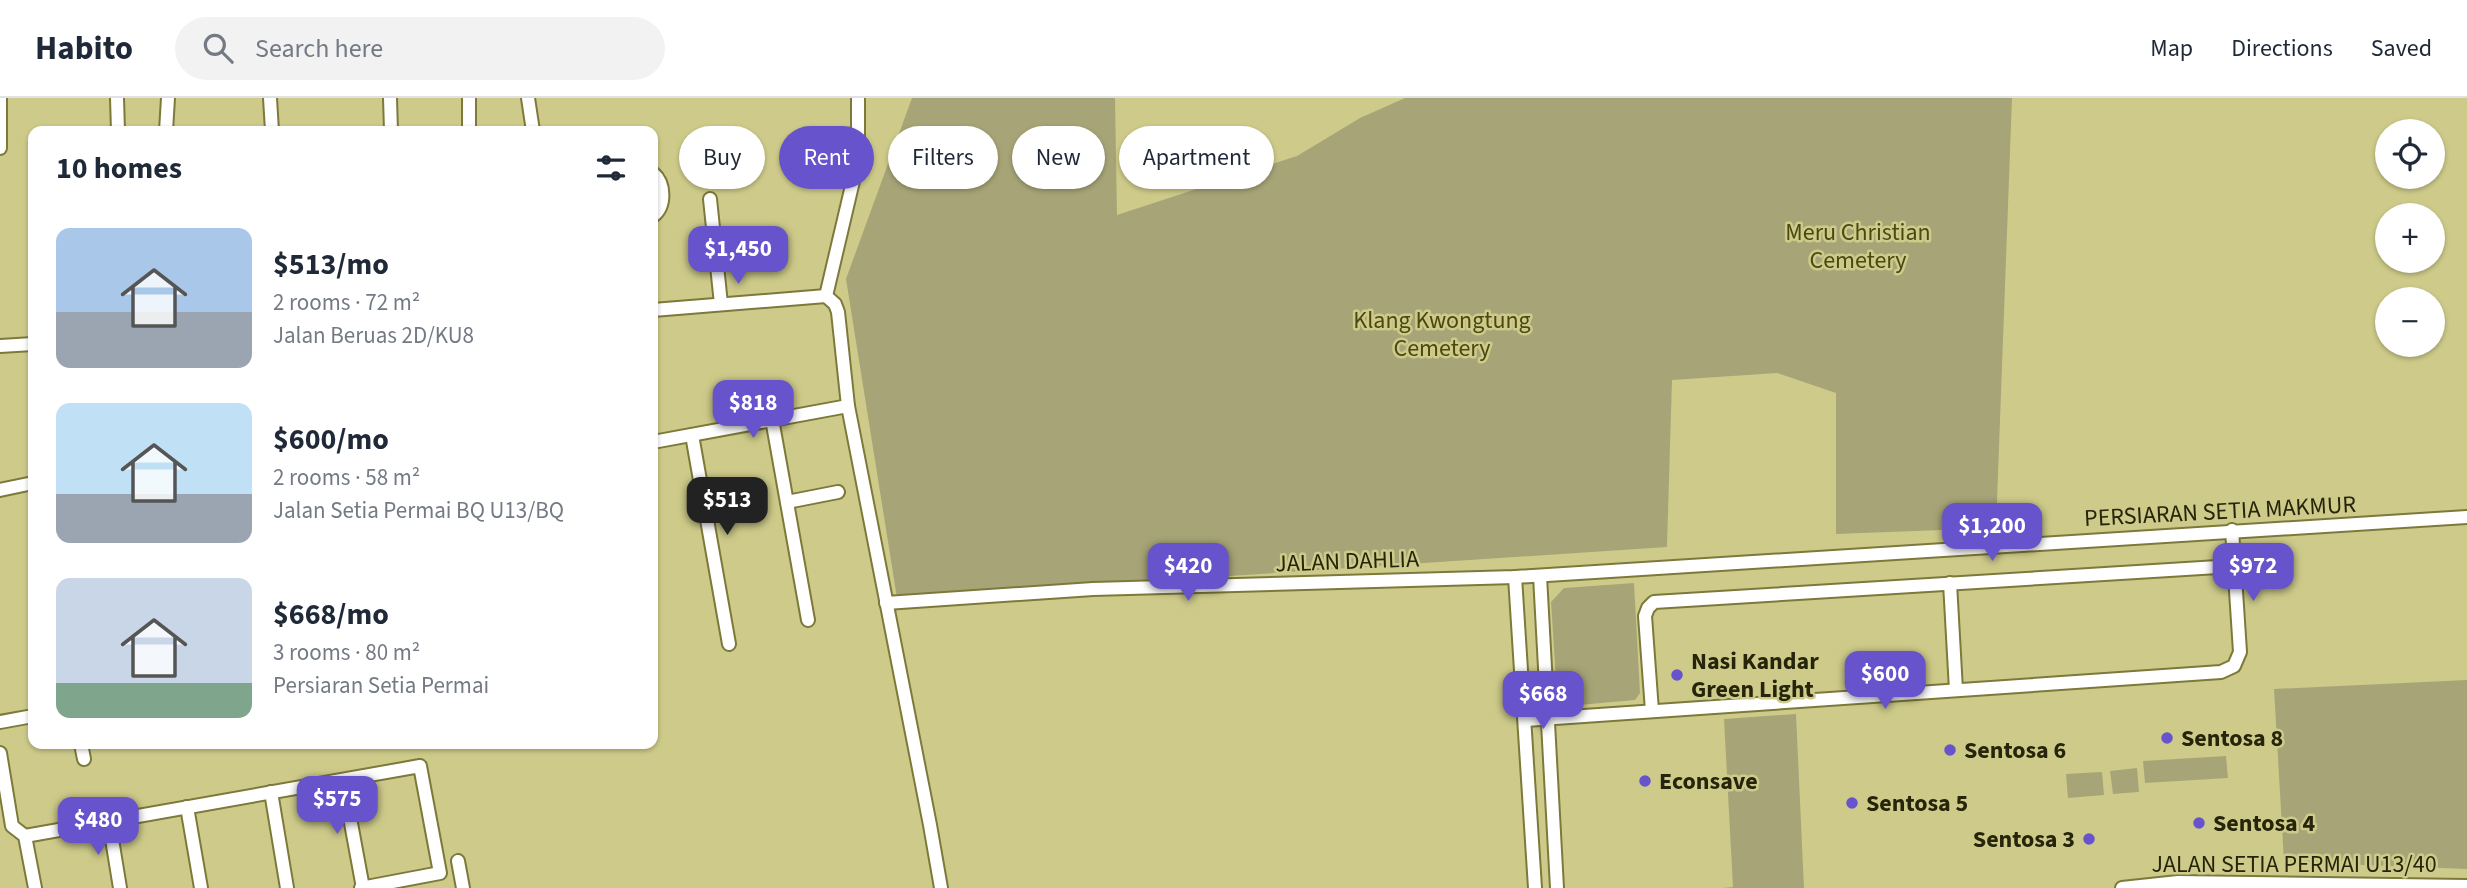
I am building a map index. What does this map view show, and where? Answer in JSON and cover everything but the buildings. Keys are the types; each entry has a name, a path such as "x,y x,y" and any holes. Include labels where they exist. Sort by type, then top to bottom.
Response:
{"street":[{"path":"0,148 1,98"},
{"path":"117,98 118,126"},
{"path":"166,126 168,98"},
{"path":"270,98 272,126"},
{"path":"390,98 391,126"},
{"path":"469,98 469,126"},
{"path":"528,98 532,126"},
{"path":"826,296 859,160 858,98"},
{"path":"658,178 662,202 658,210"},
{"path":"710,199 721,304"},
{"path":"658,310 826,296 835,304 848,405 941,888"},
{"path":"0,346 28,344"},
{"path":"658,441 848,405"},
{"path":"772,419 808,620"},
{"path":"692,435 729,644"},
{"path":"0,490 28,484"},
{"path":"788,502 838,492"},
{"name":"PERSIARAN SETIA MAKMUR","path":"1515,577 2467,517"},
{"path":"1526,720 2221,671 2234,666 2240,652 2232,530"},
{"path":"1652,711 1645,616 1654,601 2234,566"},
{"path":"1540,576 1557,888"},
{"path":"1515,577 1535,888"},
{"name":"JALAN DAHLIA","path":"886,603 1093,589 1515,577"},
{"path":"1950,583 1956,690"},
{"path":"0,722 28,717"},
{"path":"82,749 84,759"},
{"path":"0,753 4,797 12,826 25,836 34,888"},
{"path":"25,836 343,779 420,766 440,873 362,888 343,779"},
{"path":"271,792 287,888"},
{"path":"187,807 201,888"},
{"path":"109,821 120,888"},
{"path":"458,861 463,888"},
{"name":"JALAN SETIA PERMAI U13/40","path":"2122,888 2178,882 2466,887"}],"green space":[{"name":"Klang Kwongtung Cemetery","path":"912,98 1115,98 1117,215 1196,189 1274,189 1274,164 1297,156 1360,118 1405,98 2012,98 1996,528 1836,534 1836,393 1777,373 1672,380 1667,547 897,598 846,279 888,164 888,189 998,189 998,126 902,126"},
{"path":"1634,583 1640,693 1635,700 1568,706 1557,695 1551,602 1564,588"},
{"path":"2467,680 2467,869 2284,862 2274,689"},
{"path":"1796,714 1804,888 1723,888 1733,887 1724,719"},
{"path":"2226,756 2228,778 2145,783 2143,761"},
{"path":"2137,768 2139,792 2113,794 2110,771"},
{"path":"2102,772 2104,795 2068,798 2066,774"}],"place":[{"name":"Nasi Kandar Green Light","path":"1677,675"},
{"name":"Sentosa 8","path":"2167,738"},
{"name":"Sentosa 6","path":"1950,750"},
{"name":"Econsave","path":"1645,781"},
{"name":"Sentosa 5","path":"1852,803"},
{"name":"Sentosa 4","path":"2199,823"},
{"name":"Sentosa 3","path":"2089,839"}],"park label":[{"name":"Meru Christian Cemetery","path":"1858,246"}]}
